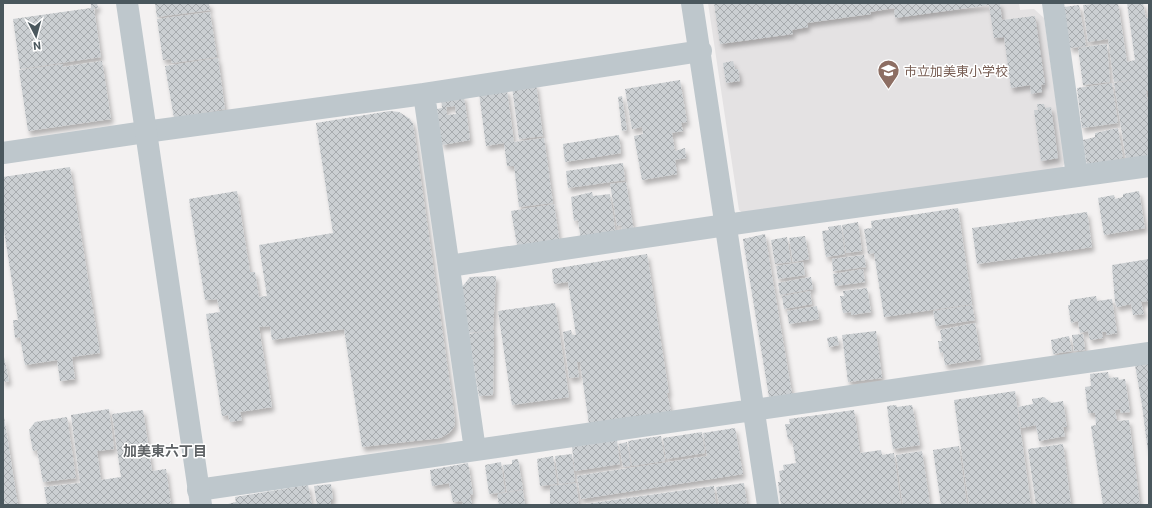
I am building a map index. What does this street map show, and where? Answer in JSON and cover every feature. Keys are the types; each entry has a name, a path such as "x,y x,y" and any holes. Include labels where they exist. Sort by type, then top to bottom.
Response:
{"street":[{"path":"127,3 199,498 475,450 1149,353"},
{"path":"692,3 768,505"},
{"path":"1053,3 1077,176"},
{"path":"3,153 424,94 700,51"},
{"path":"424,94 475,450"},
{"path":"449,266 726,225 1149,166"}],"shaded area":[{"name":"市立加美東小学校","path":"708,3 1019,3 1020,10 1034,9 1044,18 1065,163 1061,169 747,216 739,210"}],"building":[{"path":"91,3 97,3 98,8 94,9 101,57 20,69 13,19 91,8"},
{"path":"155,3 209,3 210,10 157,17"},
{"path":"714,3 1000,3 1002,20 1035,16 1045,84 1041,85 1042,92 1031,94 1030,85 1011,88 1004,37 994,38 989,5 895,18 894,8 870,12 871,14 807,23 808,27 792,30 793,34 720,44"},
{"path":"1118,3 1127,62 1135,60 1127,3 1143,3 1146,18 1149,17 1149,91 1146,91 1149,108 1149,156 1126,159 1114,83 1133,80 1114,82 1108,39 1088,42 1083,5"},
{"path":"1079,5 1086,46 1070,48 1064,7"},
{"path":"210,12 217,57 172,63 171,59 163,60 157,19"},
{"path":"1107,44 1110,82 1083,85 1078,48"},
{"path":"218,58 225,109 174,118 165,66"},
{"path":"102,61 111,119 28,131 19,70 63,64 63,67"},
{"path":"733,61 735,69 738,69 740,81 726,83 723,63"},
{"path":"680,80 687,122 681,123 683,131 672,133 675,151 685,148 686,158 675,160 677,174 642,180 634,136 643,134 642,127 632,129 625,89"},
{"path":"1112,83 1118,123 1082,128 1077,88"},
{"path":"536,84 543,136 519,139 512,87"},
{"path":"507,90 514,142 544,138 553,203 519,207 514,166 507,166 504,143 486,146 479,93"},
{"path":"441,96 464,96 470,140 442,145 437,109 442,108","holes":["455,106 456,114 447,115 446,107"]},
{"path":"622,96 627,130 622,131 618,97"},
{"path":"1037,104 1044,104 1045,108 1051,107 1058,158 1041,161 1034,110 1038,110"},
{"path":"390,111 399,112 410,119 413,124 455,420 454,427 449,433 440,438 362,447 344,329 272,340 270,326 259,327 272,407 240,412 242,420 230,422 228,415 222,416 206,314 220,312 217,299 205,300 189,199 237,191 250,272 255,272 259,297 267,296 259,245 333,233 316,123"},
{"path":"1118,128 1123,158 1087,165 1083,140 1095,137 1095,133"},
{"path":"619,135 621,153 565,162 563,144"},
{"path":"623,163 625,180 568,188 566,171"},
{"path":"70,167 100,353 72,357 75,379 60,381 57,360 25,365 20,337 15,338 13,320 18,320 3,224 3,177"},
{"path":"626,182 634,232 623,234 621,225 617,226 610,184"},
{"path":"1139,191 1145,228 1104,235 1098,198 1114,195 1115,199 1123,197 1123,194"},
{"path":"592,192 593,196 610,194 616,236 581,241 578,220 574,221 571,197"},
{"path":"554,204 560,244 518,250 511,211"},
{"path":"958,208 972,304 884,317 874,253 868,254 864,229 872,228 871,221"},
{"path":"1087,212 1092,247 977,264 972,228"},
{"path":"858,222 862,251 846,253 842,225"},
{"path":"841,225 845,254 826,257 822,231 829,230 828,227"},
{"path":"765,234 792,394 769,397 743,239"},
{"path":"805,236 809,259 793,262 789,238"},
{"path":"787,237 791,262 775,264 771,240"},
{"path":"647,254 671,412 641,417 640,415 636,415 635,417 589,424 580,362 577,362 579,377 569,378 563,332 571,330 572,335 576,335 568,282 554,284 552,269"},
{"path":"864,255 866,267 833,271 832,259"},
{"path":"1149,259 1149,301 1141,302 1144,314 1133,315 1131,304 1117,307 1115,302 1112,265"},
{"path":"803,262 805,275 778,279 776,266"},
{"path":"863,269 865,282 835,286 833,274"},
{"path":"496,276 493,330 469,333 462,287 470,277"},
{"path":"811,277 813,289 780,295 778,283"},
{"path":"867,288 871,312 851,315 851,312 843,313 840,296 844,296 843,291"},
{"path":"810,291 812,304 784,309 782,296"},
{"path":"1096,296 1097,301 1112,299 1117,333 1107,335 1106,332 1102,332 1103,338 1090,340 1088,331 1080,333 1078,321 1071,323 1068,305 1070,305 1070,300"},
{"path":"555,303 569,397 512,405 498,311"},
{"path":"972,305 975,320 936,326 933,311"},
{"path":"817,306 819,319 789,324 787,311"},
{"path":"975,323 981,359 945,365 943,352 940,353 938,341 942,341 940,330"},
{"path":"494,330 493,395 479,396 469,334"},
{"path":"876,331 882,378 848,382 842,335"},
{"path":"1083,334 1085,350 1074,351 1072,335"},
{"path":"837,336 839,345 829,347 827,338"},
{"path":"1069,336 1072,351 1053,354 1051,340"},
{"path":"3,352 9,381 3,382"},
{"path":"1149,363 1149,404 1142,405 1135,365"},
{"path":"1108,372 1109,378 1118,377 1119,380 1125,379 1130,412 1121,413 1120,409 1115,410 1117,421 1129,420 1140,505 1103,505 1091,426 1096,425 1095,413 1088,413 1085,387 1091,386 1090,374"},
{"path":"1015,391 1031,505 969,505 954,400"},
{"path":"1044,397 1051,403 1063,401 1067,427 1063,427 1065,436 1039,441 1036,425 1021,428 1018,407 1033,404 1032,399"},
{"path":"1149,404 1149,452 1148,452 1142,405"},
{"path":"896,405 897,407 912,405 920,445 893,449 887,406"},
{"path":"109,409 114,449 97,451 101,480 121,477 112,414 143,410 152,471 166,469 171,505 47,505 44,487 80,483 71,415"},
{"path":"854,410 860,453 881,450 882,455 894,453 901,505 781,505 778,482 781,482 779,471 784,470 783,465 796,463 792,439 788,439 785,424 790,424 789,419"},
{"path":"4,417 18,505 3,505"},
{"path":"67,417 76,478 43,482 37,450 33,451 29,430 35,422"},
{"path":"735,428 743,474 581,499 577,476 707,456 703,433"},
{"path":"702,432 705,453 666,459 663,438"},
{"path":"661,436 665,461 632,466 628,441"},
{"path":"617,440 620,464 575,471 572,447"},
{"path":"627,442 631,466 623,467 619,444"},
{"path":"1063,444 1071,505 1036,505 1028,449"},
{"path":"959,446 967,505 941,505 933,450"},
{"path":"922,451 930,505 903,505 896,455"},
{"path":"572,454 575,482 559,484 555,456"},
{"path":"553,456 557,484 540,486 537,459"},
{"path":"518,459 523,489 507,492 503,465 512,464 512,460"},
{"path":"501,462 505,492 489,494 485,465"},
{"path":"468,463 473,494 470,495 472,505 463,505 462,501 453,502 449,483 432,486 430,470"},
{"path":"576,483 579,505 550,505 550,486"},
{"path":"744,483 747,505 719,505 716,487"},
{"path":"331,484 333,499 331,500 331,505 317,505 314,486"},
{"path":"308,485 312,505 224,505 236,502 235,497"},
{"path":"714,486 716,505 586,505 586,504"},
{"path":"523,490 525,505 499,505 497,494"}],"place":[{"name":"市立加美東小学校","path":"888,90"}],"district":[{"name":"加美東六丁目","path":"165,451"}]}
